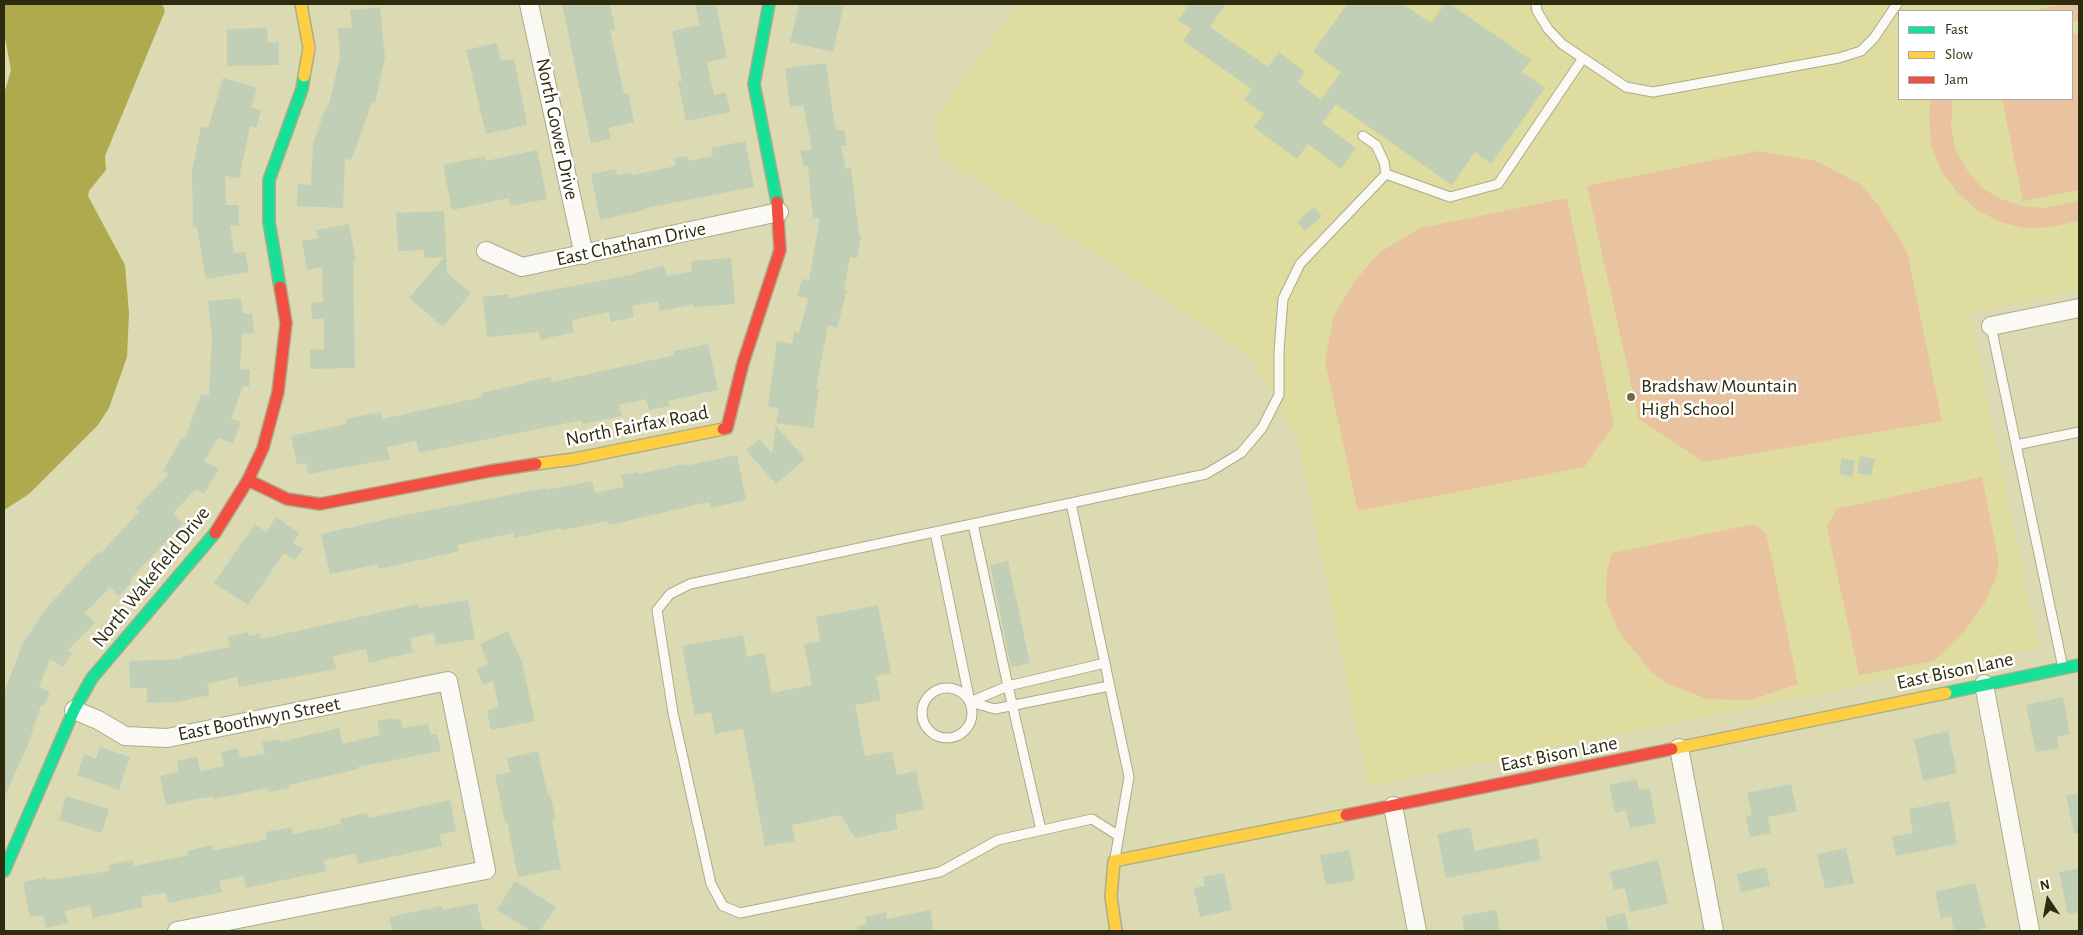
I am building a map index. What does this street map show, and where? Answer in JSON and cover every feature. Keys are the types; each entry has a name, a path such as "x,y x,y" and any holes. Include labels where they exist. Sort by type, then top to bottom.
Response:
{"street":[{"name":"North Wakefield Drive","path":"4,871 74,710 92,678 218,529 248,480 263,448 279,382 286,323 269,222 268,180 302,89 309,48 302,4"},
{"name":"North Gower Drive","path":"529,4 584,255"},
{"name":"North Fairfax Road","path":"248,480 287,499 320,504 490,471 574,459 727,428 743,363 780,250 779,212 754,84 769,4"},
{"name":"East Chatham Drive","path":"486,250 522,267 779,212"},
{"path":"1991,326 2079,308"},
{"name":"East Bison Lane","path":"1114,861 1679,748 2079,665"},
{"name":"East Boothwyn Street","path":"74,710 98,720 125,736 167,738 448,681 486,870 177,931"},
{"path":"1984,684 2030,931"},
{"path":"1679,748 1714,931"},
{"path":"1393,806 1416,931"},
{"path":"1114,861 1111,898 1116,931"}],"lane":[{"path":"1536,4 1537,11 1548,29 1562,44 1626,87 1653,92 1839,58 1861,51 1874,38 1896,4"},
{"path":"1386,174 1450,197 1498,184 1583,58"},
{"path":"1363,136 1376,145 1384,162 1386,174"},
{"path":"1119,836 1092,819 998,840 940,872 740,913 723,906 711,884 673,713 657,610 670,594 690,584 1206,474 1242,453 1262,428 1279,396 1279,351 1283,299 1300,264 1386,174"},
{"path":"1991,326 2063,668"},
{"path":"2016,445 2079,432"},
{"path":"1071,503 1129,777 1114,861"},
{"path":"973,524 1041,830"},
{"path":"935,532 970,702 972,718 963,732 956,736 940,738 926,729 922,722 922,705 926,698 941,688 958,690 970,702 994,709 1110,686"},
{"path":"970,702 1008,686 1104,663"}],"shaded area":[{"path":"4,4 162,4 165,11 105,156 106,170 89,191 88,196 125,265 129,313 127,357 109,408 98,425 29,494 4,510 4,94 11,70 4,32"},
{"name":"Bradshaw Mountain High School","path":"1018,4 2079,4 2079,290 1970,313 2038,648 1369,786 1297,437 1251,357 1111,263 940,158 936,118"},
{"path":"2067,4 2079,4 2079,21 2073,22 2073,10 2036,10"},
{"path":"2079,33 2079,190 2023,201 2002,100 2073,100 2073,34"},
{"path":"1931,100 1953,100 1951,124 1955,149 1967,170 1981,187 1998,198 2022,206 2045,208 2079,201 2079,221 2051,227 2024,228 2000,222 1977,210 1959,194 1941,171 1931,144 1929,117"},
{"path":"1758,151 1816,161 1860,184 1879,206 1907,252 1942,421 1704,462 1639,419 1587,186"},
{"path":"1567,198 1614,425 1584,467 1358,511 1325,361 1334,316 1354,282 1379,253 1420,228"},
{"path":"1982,477 1999,562 1995,581 1984,604 1966,629 1934,661 1859,675 1827,527 1836,509"},
{"path":"1754,524 1766,533 1798,684 1751,700 1707,699 1666,683 1650,671 1618,630 1606,600 1607,572 1612,553"}],"building":[{"path":"562,4 610,4 615,29 610,30 624,94 628,93 634,122 608,128 611,139 591,143"},
{"path":"695,4 716,4 727,58 707,62 714,95 726,92 730,112 686,121 678,82 682,81 672,31 700,25"},
{"path":"799,4 844,4 833,52 790,42"},
{"path":"1189,4 1226,4 1210,27 1268,67 1279,52 1305,72 1298,82 1321,100 1341,72 1313,52 1347,4 1403,4 1431,23 1445,4 1450,4 1531,60 1522,72 1545,88 1491,164 1475,152 1452,185 1336,104 1322,123 1356,148 1341,169 1308,144 1297,159 1254,127 1264,114 1244,99 1252,89 1183,41 1191,29 1178,20"},
{"path":"380,7 385,58 375,103 372,102 351,161 345,158 343,208 297,206 298,184 311,185 313,144 326,107 328,108 340,57 338,29 352,27 350,10"},
{"path":"267,28 268,43 279,42 279,65 227,66 227,29"},
{"path":"497,43 501,61 514,59 527,125 486,134 466,50"},
{"path":"826,63 834,121 837,131 844,130 847,145 841,146 846,169 851,168 859,235 861,235 857,258 850,257 844,290 847,290 837,328 828,325 816,389 819,389 813,428 776,423 779,408 768,407 777,341 792,344 794,332 799,333 808,299 797,296 802,279 809,280 820,218 813,219 808,166 804,167 800,151 812,149 803,105 790,107 785,68"},
{"path":"223,78 257,88 251,107 261,111 256,128 250,126 239,178 225,176 226,205 239,205 239,226 230,226 234,253 245,252 249,272 206,279 197,227 193,227 192,171 201,126 208,128"},
{"path":"745,141 754,187 645,208 645,210 600,220 591,174 616,169 617,175 631,172 632,175 676,166 674,158 688,156 689,161 713,156 711,148"},
{"path":"537,150 547,199 511,206 509,198 452,210 443,165 485,156 486,161"},
{"path":"1314,207 1322,216 1305,231 1297,222"},
{"path":"444,211 447,273 471,293 443,327 409,298 444,257 424,258 424,250 398,251 396,213"},
{"path":"349,224 356,261 353,261 355,368 310,369 310,350 324,349 324,319 312,319 311,303 323,302 322,267 307,270 302,241 318,238 316,230"},
{"path":"731,258 735,304 694,307 694,304 660,311 658,301 632,306 634,317 611,322 609,312 572,320 574,332 540,340 539,332 487,337 483,297 509,294 509,298 636,274 636,272 664,266 667,276 692,271 691,261"},
{"path":"241,298 243,314 252,313 254,333 242,334 240,369 250,370 249,387 243,386 231,419 241,422 233,443 218,438 204,461 219,469 204,494 196,489 173,513 183,523 130,580 132,582 119,596 110,587 85,613 95,623 68,650 72,653 63,667 50,659 39,687 50,692 44,706 41,705 27,747 4,798 4,693 23,643 47,607 98,552 100,554 139,512 136,508 169,474 163,470 182,438 185,439 201,394 209,396 212,335 208,301"},
{"path":"708,344 718,390 668,401 669,406 649,410 646,399 619,405 622,416 583,424 582,420 419,453 416,441 387,447 390,459 308,474 306,463 297,465 291,436 347,424 346,419 381,412 382,419 482,397 481,393 526,382 550,377 552,382 675,355 674,351"},
{"path":"776,426 805,459 776,484 746,450 759,439 772,453"},
{"path":"737,455 746,500 711,508 709,502 609,525 608,521 514,538 513,533 457,545 459,551 415,561 379,569 378,564 330,574 321,534 405,515 592,481 595,493 624,487 621,475 638,472 638,474 685,464 685,466"},
{"path":"1860,456 1875,459 1871,476 1857,473"},
{"path":"1842,458 1855,461 1852,477 1839,474"},
{"path":"276,517 299,533 293,543 303,549 295,560 284,553 248,605 214,583 255,524 266,532"},
{"path":"1008,561 1030,663 1011,667 990,565"},
{"path":"468,600 475,639 436,645 434,633 410,638 413,652 369,663 366,649 333,656 336,669 239,687 237,677 207,684 210,695 177,702 147,703 147,688 130,688 129,661 182,659 181,657 230,647 228,637 248,632 249,636 260,634 261,639 418,604 419,608"},
{"path":"878,605 891,673 876,676 881,700 855,705 865,756 892,751 897,775 916,771 924,809 895,815 898,829 855,838 841,815 792,825 795,841 765,846 743,729 715,734 711,712 695,715 682,646 743,635 747,657 764,653 772,693 812,685 804,644 820,641 816,617"},
{"path":"508,631 522,662 535,721 491,730 487,710 499,707 493,680 483,685 476,669 488,664 480,644"},
{"path":"2063,697 2070,734 2057,737 2059,748 2036,752 2026,705"},
{"path":"393,718 393,720 400,719 403,728 428,724 431,735 437,734 441,751 358,767 358,769 289,785 289,788 268,792 267,788 214,799 214,796 166,805 160,776 179,772 177,761 197,756 200,771 224,766 221,752 238,748 240,758 265,754 262,742 280,739 280,742 339,728 343,744 380,735 377,721"},
{"path":"1948,731 1957,773 1923,781 1914,739"},
{"path":"100,747 130,757 119,790 77,775 84,754 96,759"},
{"path":"538,751 556,820 552,821 561,869 518,877 507,821 505,822 495,775 510,772 507,758"},
{"path":"1637,779 1639,790 1650,789 1656,823 1630,828 1626,810 1615,813 1609,785"},
{"path":"1791,784 1797,811 1768,817 1771,833 1750,837 1746,816 1752,815 1747,793"},
{"path":"2079,793 2079,833 2074,833 2066,796"},
{"path":"66,796 109,809 102,833 59,820"},
{"path":"450,800 456,831 440,835 442,846 358,864 356,854 324,860 326,871 246,888 243,876 219,881 222,892 168,903 166,892 141,897 143,907 93,918 90,905 65,911 68,923 46,928 43,915 30,917 23,882 46,877 47,880 110,871 109,865 133,860 134,866 188,855 187,851 212,845 213,851 267,839 266,832 292,827 293,834 341,824 340,819 367,813 369,818"},
{"path":"1949,801 1957,844 1896,856 1892,837 1913,833 1909,809"},
{"path":"1470,827 1475,851 1537,838 1541,860 1446,878 1437,834"},
{"path":"1846,848 1854,883 1825,889 1817,854"},
{"path":"1349,850 1355,880 1326,885 1320,855"},
{"path":"1658,860 1668,904 1630,912 1625,888 1614,890 1610,872"},
{"path":"1766,867 1770,886 1741,892 1737,874"},
{"path":"2079,868 2079,912 2068,914 2059,872"},
{"path":"1224,873 1232,910 1200,917 1194,888 1205,886 1203,877"},
{"path":"515,881 556,907 540,931 531,931 497,910"},
{"path":"1975,883 1986,928 1973,931 1954,931 1951,916 1941,918 1935,892"},
{"path":"477,903 483,931 393,931 389,917 442,906 443,910"},
{"path":"930,910 934,931 858,931 857,926 867,924 865,917 886,912 887,919"},
{"path":"1496,910 1500,931 1464,931 1462,916"},
{"path":"1625,913 1629,931 1608,931 1605,917"}],"traffic: fast":[{"path":"769,4 754,84 777,202"},
{"path":"280,287 269,222 269,180 302,89 304,76"},
{"path":"4,871 74,710 92,678 215,533"},
{"path":"1946,693 2079,665"}],"traffic: slow":[{"path":"301,4 309,48 304,76"},
{"path":"536,464 574,459 723,429"},
{"path":"1672,749 1946,693"},
{"path":"1116,931 1111,897 1114,861 1346,815"}],"traffic: jam":[{"path":"723,429 727,428 743,363 780,250 777,202"},
{"path":"215,533 248,480 263,448 278,392 286,323 280,287"},
{"path":"248,480 287,499 320,504 536,464"},
{"path":"1346,815 1672,749"}],"place":[{"name":"Bradshaw Mountain High School","path":"1631,397"}]}
